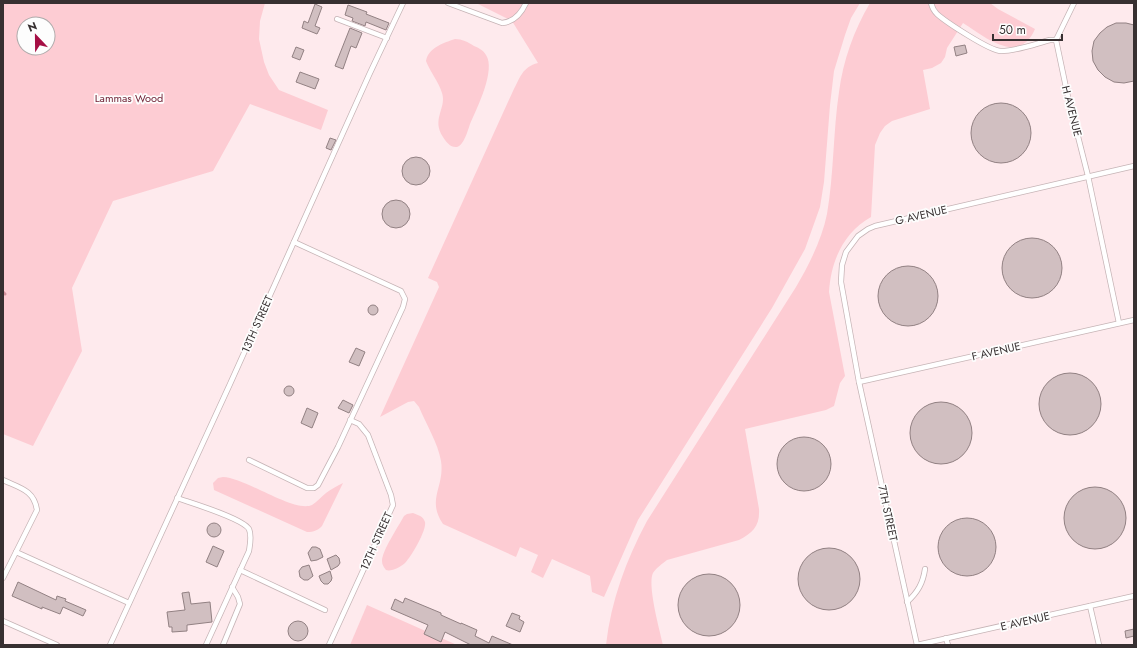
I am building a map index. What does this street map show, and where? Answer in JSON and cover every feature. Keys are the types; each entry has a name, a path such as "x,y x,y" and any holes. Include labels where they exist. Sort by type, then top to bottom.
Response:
{"lane":[{"name":"13TH STREET","path":"110,645 403,3"},
{"path":"448,3 502,23 508,22 517,17 526,3"},
{"path":"931,3 935,12 984,45 995,50 1007,51 1050,40 1056,40 1074,3"},
{"path":"337,19 387,38"},
{"name":"H AVENUE","path":"1056,40 1068,97 1088,176 1119,323"},
{"name":"G AVENUE","path":"858,382 841,275 846,252 858,236 868,229 882,224 1134,166"},
{"path":"249,460 308,488 314,488 318,485 403,307 405,299 401,291 294,242"},
{"name":"F AVENUE","path":"858,382 1134,320"},
{"name":"7TH STREET","path":"858,382 917,645"},
{"name":"12TH STREET","path":"329,645 393,505 391,495 370,438 362,427 350,420"},
{"path":"3,480 23,489 30,494 36,501 37,510 3,578"},
{"path":"177,498 227,516 246,526 250,534 249,551 206,645"},
{"path":"16,552 129,603"},
{"path":"907,602 919,590 924,579 925,569"},
{"path":"240,570 325,610"},
{"path":"223,645 240,604 232,587"},
{"name":"E AVENUE","path":"917,645 1134,596"},
{"path":"1090,606 1099,645"},
{"path":"3,621 57,645"},
{"path":"946,638 948,645"}],"green space":[{"name":"Lammas Wood","path":"3,3 265,3 260,21 259,39 264,62 269,75 279,90 328,110 321,130 250,104 213,171 113,201 72,288 82,351 33,446 3,434"},
{"path":"476,3 860,3 851,18 834,71 824,182 820,207 805,249 772,308 638,520 604,597 592,592 590,576 552,559 543,578 531,572 538,555 520,547 516,557 443,524 436,507 437,493 442,470 441,461 435,440 419,407 414,401 408,402 380,417 439,287 437,282 428,278 520,77 528,67 538,63 512,21"},
{"path":"870,3 990,3 1035,29 1028,40 1020,46 1011,47 991,41 963,23 947,48 945,57 941,63 932,68 923,70 930,109 892,121 885,126 880,133 875,145 871,217 853,231 846,240 840,249 832,269 829,292 845,376 840,383 834,406 826,410 745,429 759,509 758,520 755,528 748,535 739,540 667,560 654,571 652,579 653,597 663,645 606,645 608,629 620,581 639,536 647,521 796,287 818,242 827,214 837,107 843,69 854,35"},
{"path":"455,39 465,41 482,50 486,55 489,70 481,99 462,143 457,147 451,146 447,143 440,131 438,125 443,104 442,93 426,61 427,56 433,49 441,44"},
{"path":"223,477 244,483 282,500 304,506 312,505 328,492 343,483 322,526 312,532 307,532 214,490 213,483 218,478"},
{"path":"413,513 422,517 424,520 424,531 408,560 396,569 386,570 382,561 387,545 404,516"},
{"path":"367,605 457,645 350,645"}],"building":[{"path":"315,4 322,7 315,26 320,28 317,34 302,28 304,21 308,23"},
{"path":"348,5 367,12 366,14 389,23 386,30 366,22 365,26 352,21 353,18 345,15"},
{"path":"1116,23 1134,25 1134,81 1124,83 1114,82 1105,77 1098,70 1093,61 1092,51 1094,41 1107,27"},
{"path":"350,28 362,33 356,48 351,46 343,69 335,66"},
{"path":"965,45 967,53 956,56 954,47"},
{"path":"296,47 304,50 300,60 292,57"},
{"path":"300,72 319,79 315,89 296,82"},
{"path":"1001,103 1017,108 1022,112 1026,117 1031,133 1026,149 1022,154 1017,158 1001,163 985,158 980,154 976,149 971,133 976,117 980,112 985,108"},
{"path":"330,138 336,140 331,150 326,148"},
{"path":"416,157 426,161 430,171 426,181 416,185 406,181 402,171 406,161"},
{"path":"396,200 406,204 410,214 406,224 396,228 386,224 382,214 386,204"},
{"path":"1032,238 1049,243 1057,251 1062,268 1057,285 1049,293 1032,298 1015,293 1007,285 1002,268 1007,251 1015,243"},
{"path":"908,266 925,271 933,279 938,296 933,313 925,321 908,326 891,321 883,313 878,296 883,279 891,271"},
{"path":"371,305 375,305 377,306 377,314 371,315 368,312 368,308"},
{"path":"356,348 365,352 359,366 349,362"},
{"path":"1070,373 1082,376 1092,382 1098,392 1101,404 1098,416 1092,426 1082,432 1070,435 1058,432 1048,426 1042,416 1039,404 1042,392 1048,382 1058,376"},
{"path":"289,386 294,391 289,396 284,391"},
{"path":"343,400 353,405 349,413 338,408"},
{"path":"935,402 947,402 963,411 970,421 972,433 970,445 963,455 947,464 935,464 924,459 915,450 910,439 910,427 915,416 924,407"},
{"path":"307,408 318,413 312,428 301,423"},
{"path":"804,437 814,439 823,445 829,454 831,464 829,474 823,483 814,489 804,491 794,489 785,483 779,474 777,464 779,454 785,445 794,439"},
{"path":"1095,487 1112,492 1117,496 1121,501 1126,518 1121,535 1117,540 1112,544 1095,549 1078,544 1073,540 1069,535 1064,518 1069,501 1073,496 1078,492"},
{"path":"961,518 973,518 988,526 996,541 996,553 988,568 973,576 961,576 946,568 938,553 938,541 946,526"},
{"path":"214,523 219,525 221,530 219,535 214,537 209,535 207,530 209,525"},
{"path":"213,546 224,551 217,567 206,562"},
{"path":"312,547 320,549 323,557 311,561 308,553"},
{"path":"829,548 846,553 851,557 855,562 860,579 855,596 851,601 846,605 829,610 812,605 807,601 803,596 798,579 803,562 807,557 812,553"},
{"path":"336,555 339,558 340,563 331,570 327,559"},
{"path":"309,565 313,576 308,580 304,580 300,577 299,571 302,567"},
{"path":"330,571 332,578 331,581 328,584 324,584 319,576"},
{"path":"709,574 726,579 731,583 735,588 740,605 735,622 731,627 726,631 709,636 692,631 687,627 683,622 678,605 683,588 687,583 692,579"},
{"path":"18,582 56,600 57,596 66,599 65,601 86,610 83,616 63,607 60,614 42,607 42,609 12,596"},
{"path":"189,592 191,604 210,602 212,622 187,625 187,631 172,632 172,627 169,627 167,612 185,610 182,593"},
{"path":"405,598 477,630 475,636 489,643 492,636 513,645 471,645 445,632 441,642 424,634 428,625 391,609 395,599 403,603"},
{"path":"512,613 520,616 519,619 524,622 520,632 506,626"},
{"path":"298,621 305,624 308,631 305,638 298,641 291,638 288,631 291,624"},
{"path":"1134,629 1134,636 1126,638 1125,631"}]}
